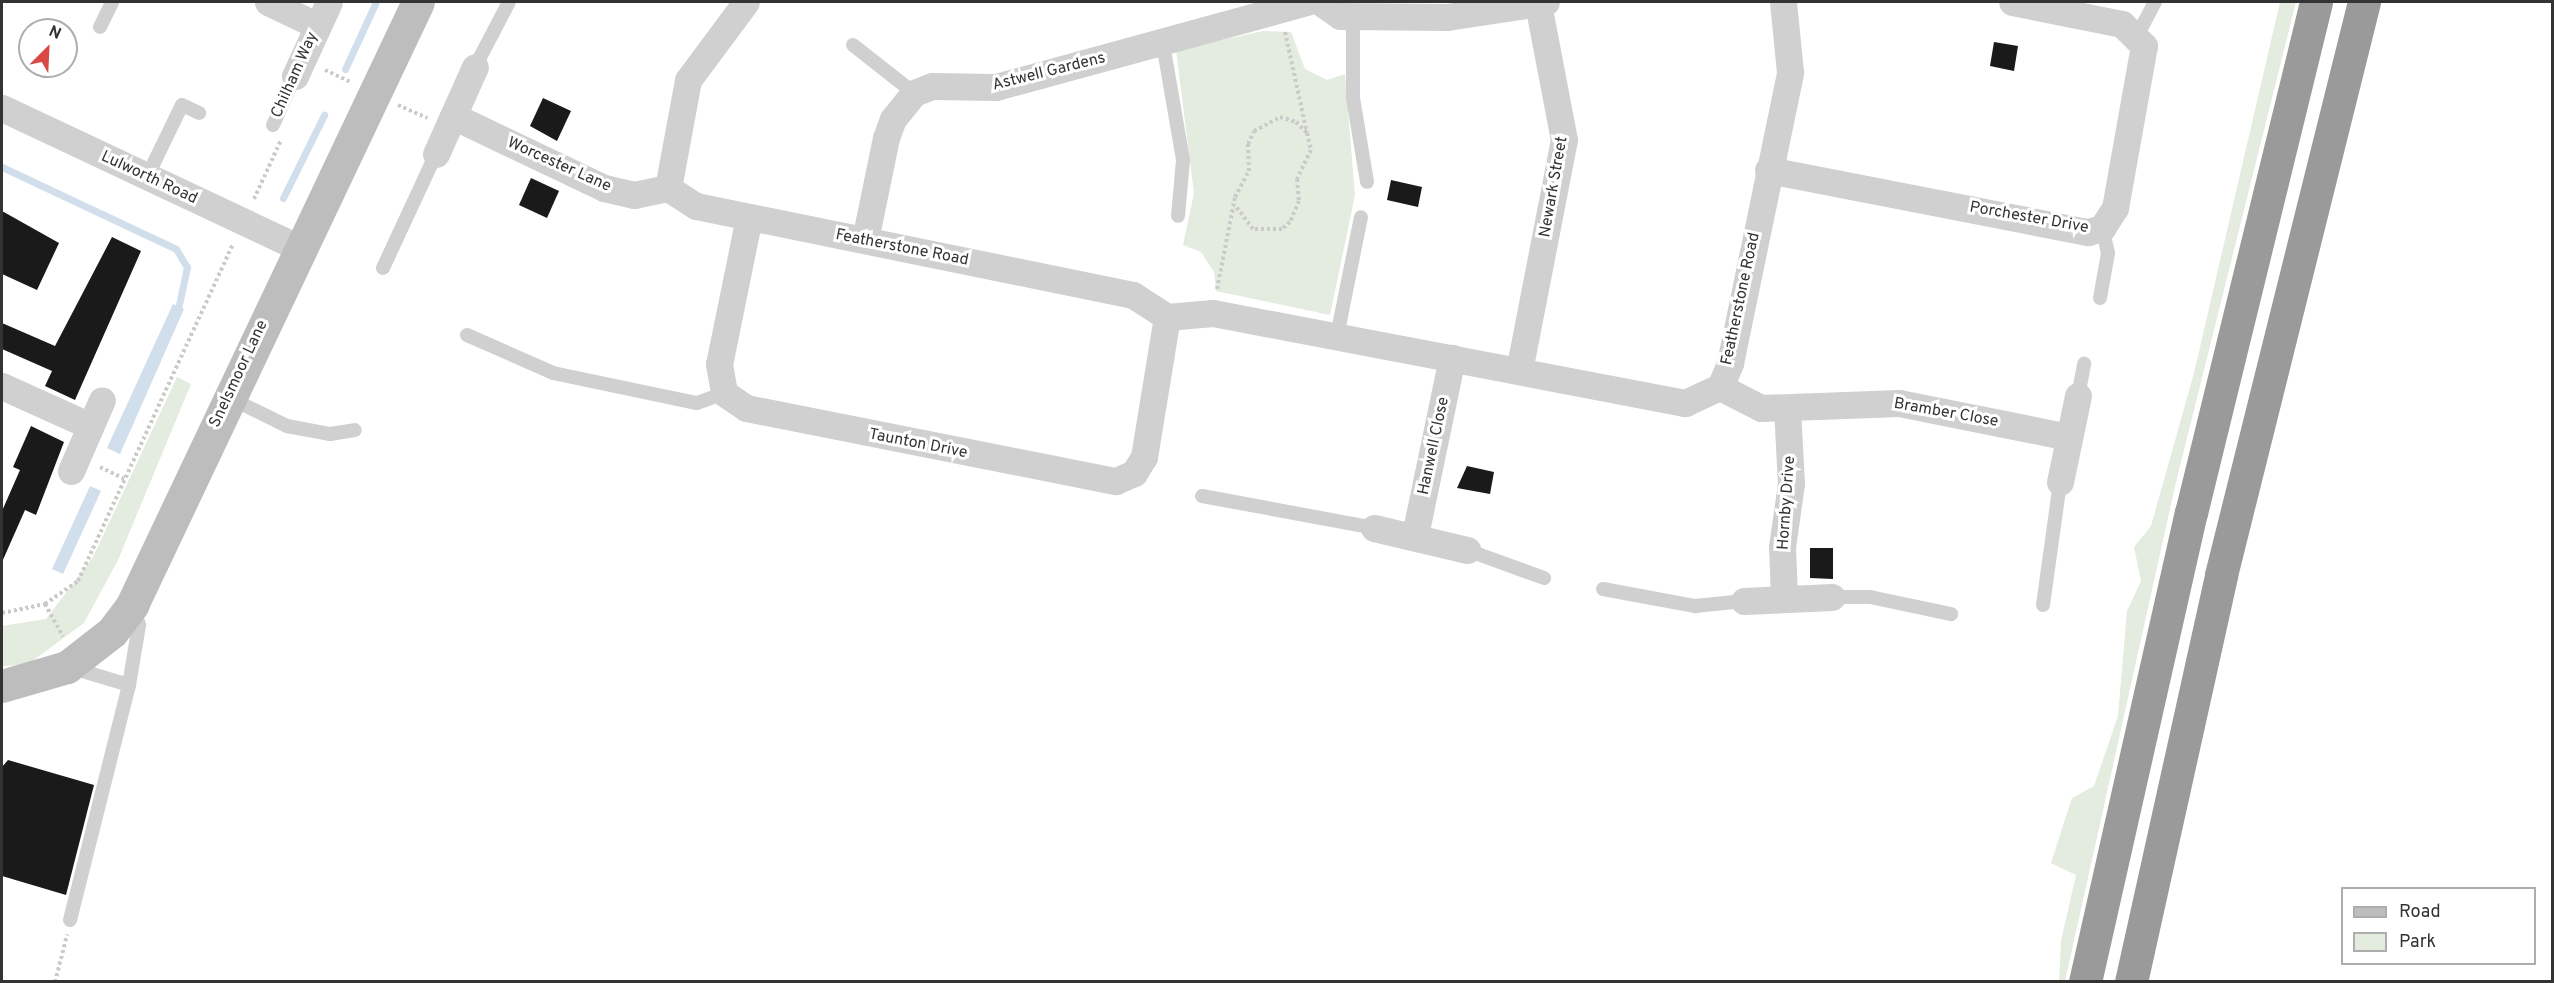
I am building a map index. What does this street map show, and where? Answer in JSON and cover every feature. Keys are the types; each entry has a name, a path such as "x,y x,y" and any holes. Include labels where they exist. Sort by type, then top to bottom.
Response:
{"highway":[{"path":"2085,981 2190,513 2316,2"},
{"path":"2131,981 2224,564 2364,2"}],"street":[{"name":"Chilham Way","path":"268,2 324,14 295,76"},
{"name":"Snelsmoor Lane","path":"2,686 71,664 112,633 132,605 230,398 298,247 418,2"},
{"path":"668,188 688,80 746,2"},
{"name":"Astwell Gardens","path":"914,93 932,86 996,87 1162,44 1307,2"},
{"path":"1320,2 1340,16 1353,17 1447,17 1542,3"},
{"name":"Featherstone Road","path":"668,188 696,206 1133,295 1167,317 1213,313 1519,371 1665,403 1703,399 1720,387 1730,363 1790,72 1783,2"},
{"path":"2012,2 2122,24 2138,34"},
{"name":"Newark Street","path":"1519,371 1564,140 1542,3"},
{"name":"Porchester Drive","path":"1768,170 2088,232 2102,228 2115,208 2146,54 2138,34"},
{"path":"436,154 475,67"},
{"path":"866,240 886,138 893,119 914,93"},
{"name":"Lulworth Road","path":"2,108 298,247"},
{"name":"Worcester Lane","path":"453,116 604,188 634,195 668,188"},
{"path":"724,393 719,364 749,217"},
{"name":"Taunton Drive","path":"724,393 746,408 809,423 1116,481 1134,472 1144,457 1169,332 1167,317"},
{"name":"Hanwell Close","path":"1415,535 1452,358"},
{"path":"2,386 90,426"},
{"name":"Bramber Close","path":"1720,387 1761,408 1899,402 2069,437"},
{"path":"2060,482 2078,396"},
{"path":"71,471 102,400"},
{"name":"Hornby Drive","path":"1785,598 1782,547 1791,484 1787,408"},
{"path":"1374,528 1415,535 1467,549"},
{"path":"1744,601 1832,597"}],"lane":[{"path":"100,27 112,2"},
{"path":"475,67 509,2"},
{"path":"2138,34 2155,2"},
{"path":"1353,17 1353,98 1367,182"},
{"path":"1162,44 1183,160 1178,216"},
{"path":"853,45 914,93"},
{"name":"Chilham Way","path":"280,126 295,76"},
{"path":"147,177 182,105 198,113"},
{"path":"383,268 436,154"},
{"path":"1337,336 1361,217"},
{"path":"2100,298 2108,253 2102,228"},
{"path":"467,335 553,373 697,403 724,393"},
{"path":"2078,396 2084,364"},
{"path":"230,398 287,426 330,434 355,430"},
{"path":"2043,605 2060,482"},
{"path":"1202,496 1374,528"},
{"path":"1467,549 1544,578"},
{"path":"1603,589 1695,606 1744,601"},
{"path":"1832,597 1870,597 1951,614"},
{"path":"70,920 129,685 139,625 132,605"},
{"path":"71,664 129,685"}],"path":[{"path":"1234,204 1253,229 1282,229 1290,222 1299,201 1297,179 1311,150 1284,29"},
{"path":"1213,313 1234,204 1249,171 1248,144 1254,131 1280,117 1307,134"},
{"path":"2,613 45,604 78,581 243,221 280,126"},
{"path":"45,604 71,664"},
{"path":"55,981 70,920"}],"green space":[{"path":"2280,2 2296,2 2176,482 2065,981 2059,981 2061,941 2076,875 2051,863 2072,798 2094,786 2118,716 2127,611 2141,581 2134,547 2151,526 2194,373"},
{"path":"1263,31 1291,32 1305,69 1327,80 1345,74 1355,195 1330,315 1216,291 1214,272 1201,252 1183,245 1194,193 1176,50"},
{"path":"177,377 191,384 118,560 84,623 27,665 2,666 2,626 46,619 93,557"}],"water":[{"path":"173,304 184,309 120,454 107,448"},
{"path":"90,486 101,491 63,574 52,569"}],"building":[{"path":"1994,42 2018,46 2014,71 1990,66"},
{"path":"543,98 571,111 557,141 530,126"},
{"path":"531,178 559,191 547,218 519,205"},
{"path":"1391,180 1422,187 1418,207 1387,200"},
{"path":"2,211 59,243 37,290 2,274"},
{"path":"112,237 141,251 75,400 45,386 52,371 2,349 2,323 55,346"},
{"path":"31,426 64,442 36,515 25,510 2,562 2,511 20,470 13,467"},
{"path":"1467,466 1494,472 1490,494 1457,488"},
{"path":"1810,548 1833,548 1833,579 1810,578"},
{"path":"8,760 94,785 66,895 2,876 2,767"}],"waterway":[{"path":"345,69 376,2"},
{"path":"283,198 324,115"},
{"path":"2,167 176,249 187,267 179,306"}]}
